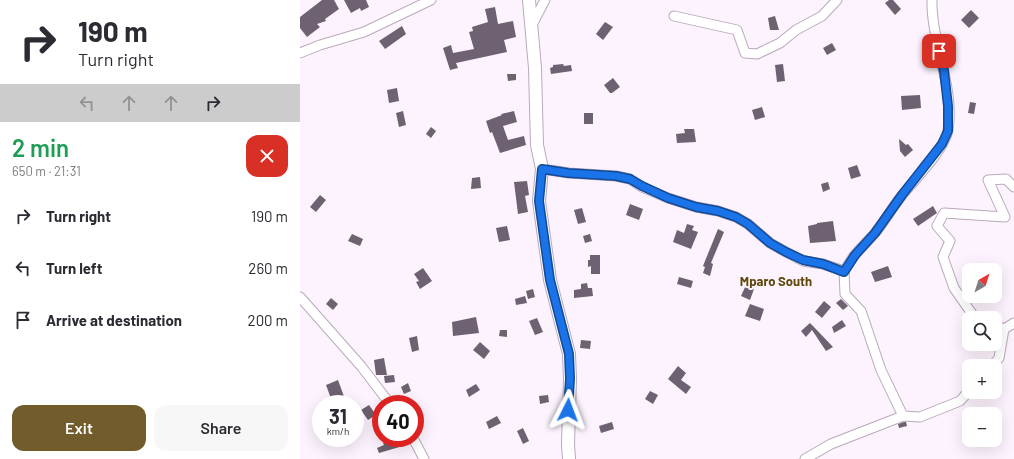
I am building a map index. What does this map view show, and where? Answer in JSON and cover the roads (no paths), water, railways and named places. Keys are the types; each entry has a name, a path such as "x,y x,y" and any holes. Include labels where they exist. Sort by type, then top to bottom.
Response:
{"street":[{"path":"300,53 320,45 364,32 431,0"},
{"path":"529,0 535,68 538,145 542,169 539,201 550,280 569,354 569,459"},
{"path":"532,25 545,0"},
{"path":"674,16 737,30 745,53 757,54 780,43 796,30 822,16 837,0"},
{"path":"903,416 881,370 861,310 845,294 844,272 855,255 875,233 902,195 936,154 948,131 948,99 935,29 932,0"},
{"path":"542,169 568,173 616,176 630,179 668,198 736,217 748,224 770,243 786,252 803,260 823,264 844,272"},
{"path":"970,311 954,288 943,257 950,241 937,226 944,213 1005,217 988,180 1006,179 1014,188"},
{"path":"300,297 361,366 383,395"},
{"path":"998,359 1004,329 1014,323"},
{"path":"805,459 831,444 903,416 920,417 960,401 962,399"},
{"path":"418,447 424,459"}],"district":[{"name":"Mparo South","path":"776,281"}]}
